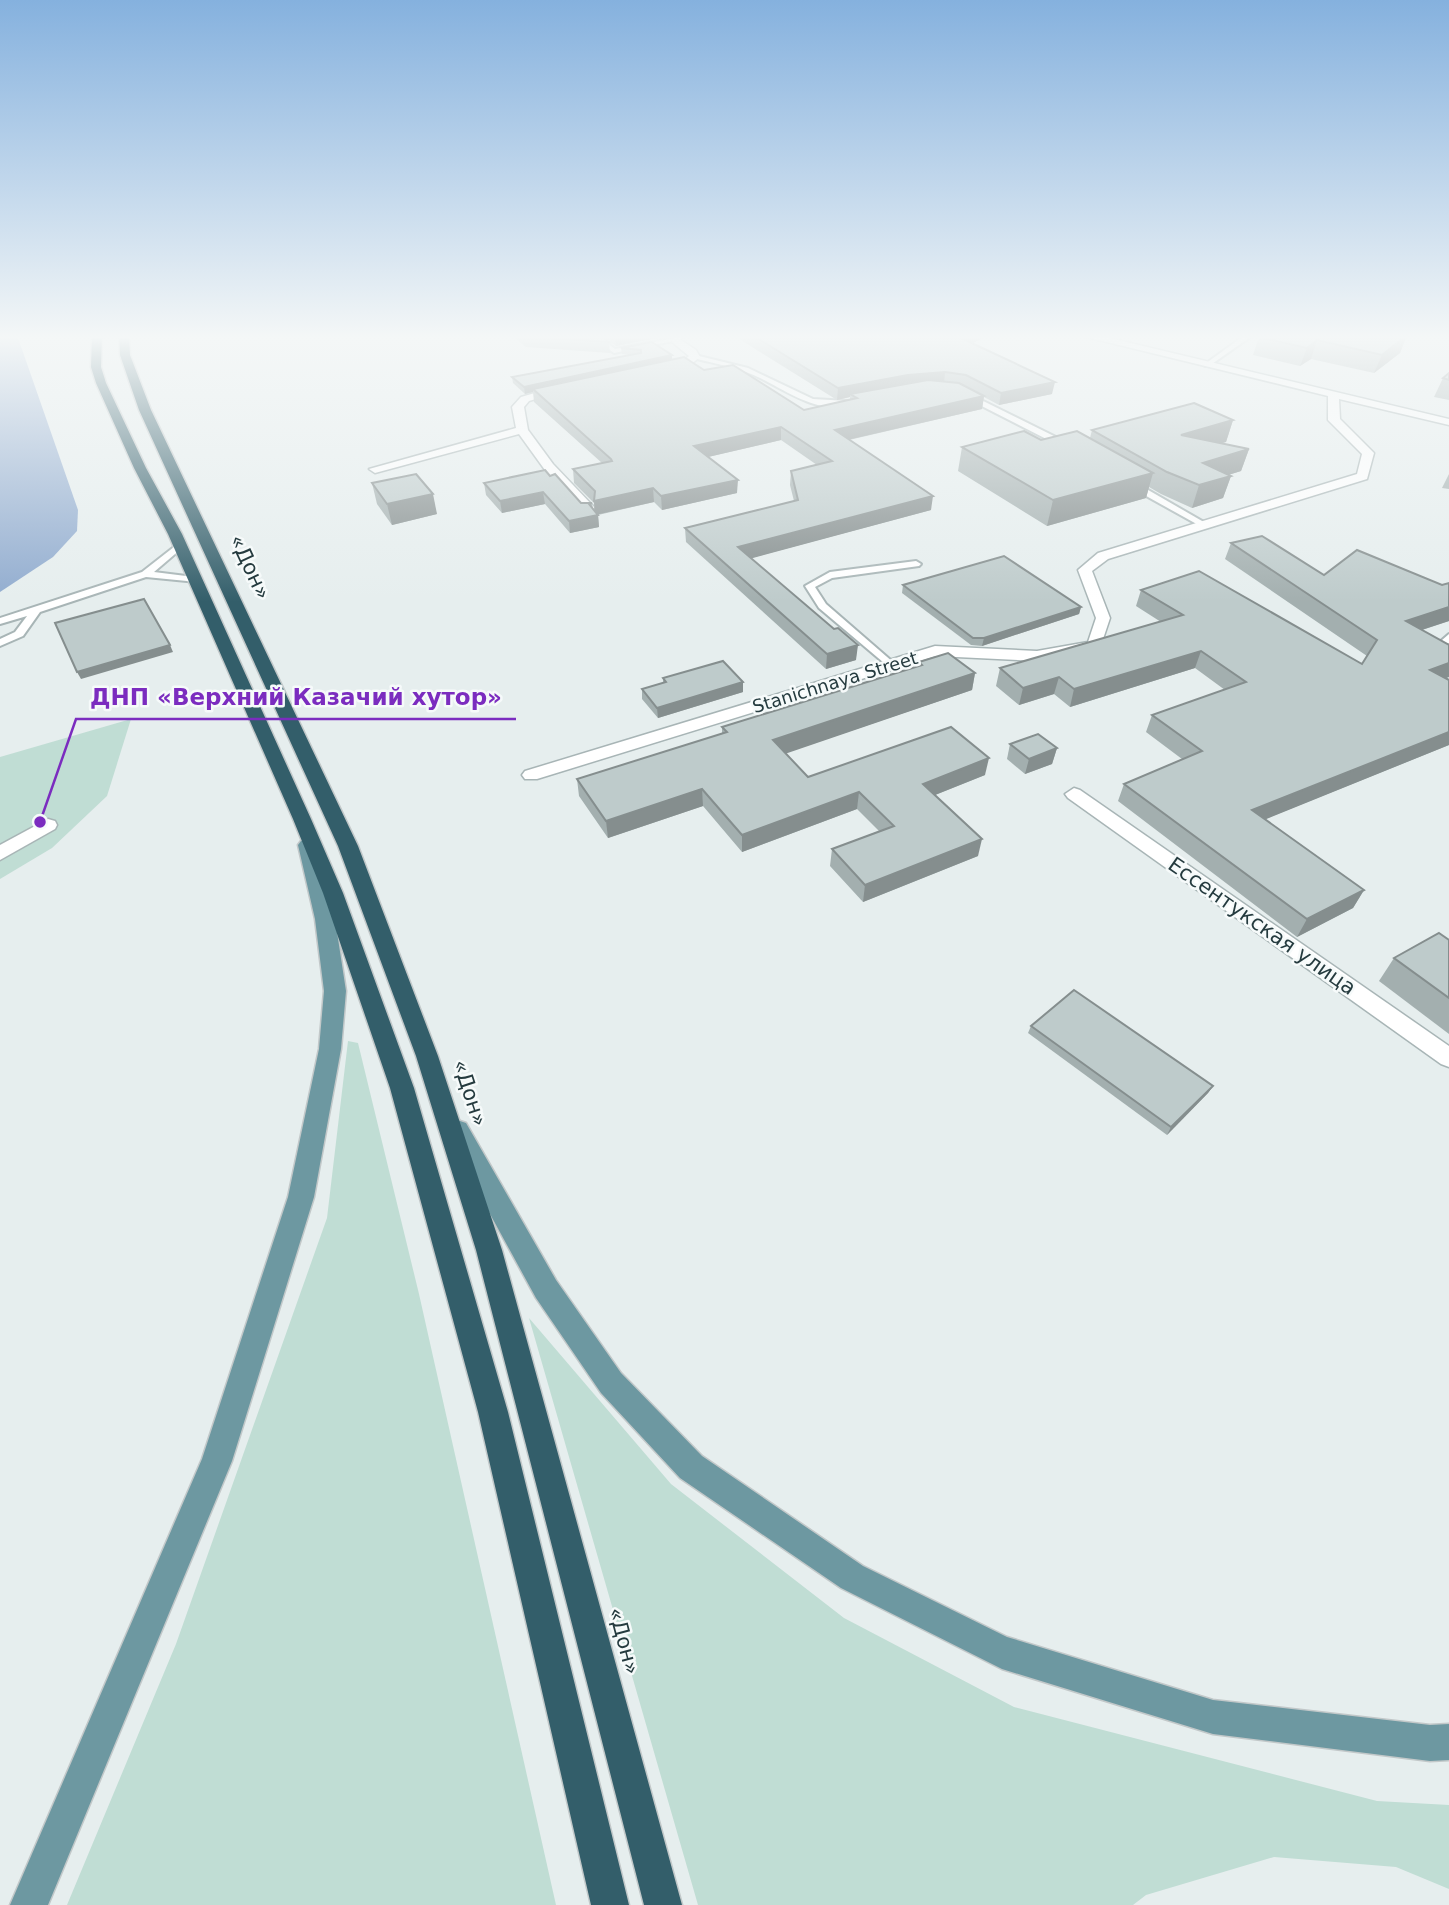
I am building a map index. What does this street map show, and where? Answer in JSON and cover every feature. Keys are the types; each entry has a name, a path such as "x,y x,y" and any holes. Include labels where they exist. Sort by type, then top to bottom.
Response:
{"highway":[{"path":"120,424 179,546 302,818 337,906 409,1114 493,1412 610,1905"},
{"name":"«Дон»","path":"151,424 348,846 444,1107 499,1288 663,1905"}],"main road":[{"path":"29,1905 217,1461 301,1197 330,1049 335,991 325,919 302,818"},
{"path":"444,1107 545,1289 611,1383 691,1466 852,1577 1002,1652 1213,1717 1430,1743 1449,1742"}],"street":[{"path":"521,424 522,430 549,467 589,510"},
{"name":"Stanichnaya Street","path":"531,775 935,651 980,655 1071,654 1095,645 1103,618 1085,570 1103,556 1363,476 1368,453 1338,424"},
{"path":"375,469 522,430"},
{"name":"Ессентукская улица","path":"1074,794 1449,1058"},
{"path":"0,854 48,825"}],"lane":[{"path":"1023,424 1070,448"},
{"path":"1126,481 1205,525"},
{"path":"145,574 179,546"},
{"path":"890,665 822,606 810,586 830,575 916,564"},
{"path":"0,621 145,574 194,580"},
{"path":"0,643 19,634 37,610"},
{"path":"1449,637 1439,647 1449,658"}],"green space":[{"path":"131,719 107,796 52,848 0,879 0,757"},
{"path":"348,1041 358,1043 419,1294 556,1905 67,1905 176,1644 327,1218"},
{"path":"529,1318 671,1484 844,1618 1014,1707 1377,1801 1449,1805 1449,1889 1396,1867 1274,1857 1146,1895 1133,1905 698,1905"}],"water":[{"path":"0,424 48,424 78,510 77,531 53,557 0,592"}],"building":[{"path":"572,424 862,424 835,430 933,496 738,547 834,629 838,628 858,645 827,654 685,528 798,500 791,471 832,461 781,427 694,446 738,480 661,496 653,488 594,501 595,491 573,469 612,461"},
{"path":"1115,424 1219,424 1181,435 1249,449 1203,463 1231,476 1199,485 1167,472 1092,430"},
{"path":"1024,431 1041,440 1077,431 1153,473 1053,500 962,447"},
{"path":"545,470 550,476 555,474 581,503 592,503 589,504 598,515 569,521 543,492 500,501 484,483"},
{"path":"416,474 433,494 387,504 372,483"},
{"path":"1262,536 1324,575 1357,550 1442,585 1449,583 1449,607 1406,621 1449,645 1449,663 1430,670 1449,680 1449,732 1252,810 1364,890 1307,919 1124,784 1202,751 1152,715 1246,682 1201,651 1074,689 1059,677 1023,688 1000,668 1183,615 1141,590 1199,571 1362,664 1377,640 1231,543"},
{"path":"1004,556 1081,607 984,638 973,638 903,585"},
{"path":"144,599 170,645 77,672 55,623"},
{"path":"948,653 975,673 773,740 808,777 951,727 989,758 923,784 982,839 865,885 832,849 894,826 859,792 742,835 702,789 606,821 577,779 727,732 722,727 922,665 919,662"},
{"path":"723,661 743,682 657,708 642,689 666,682 663,678"},
{"path":"1038,734 1057,748 1029,759 1010,744"},
{"path":"1439,933 1449,940 1449,998 1394,958"},
{"path":"1074,990 1213,1086 1171,1127 1031,1026"}],"place":[{"name":"ДНП «Верхний Казачий хутор»","path":"40,822"}]}
